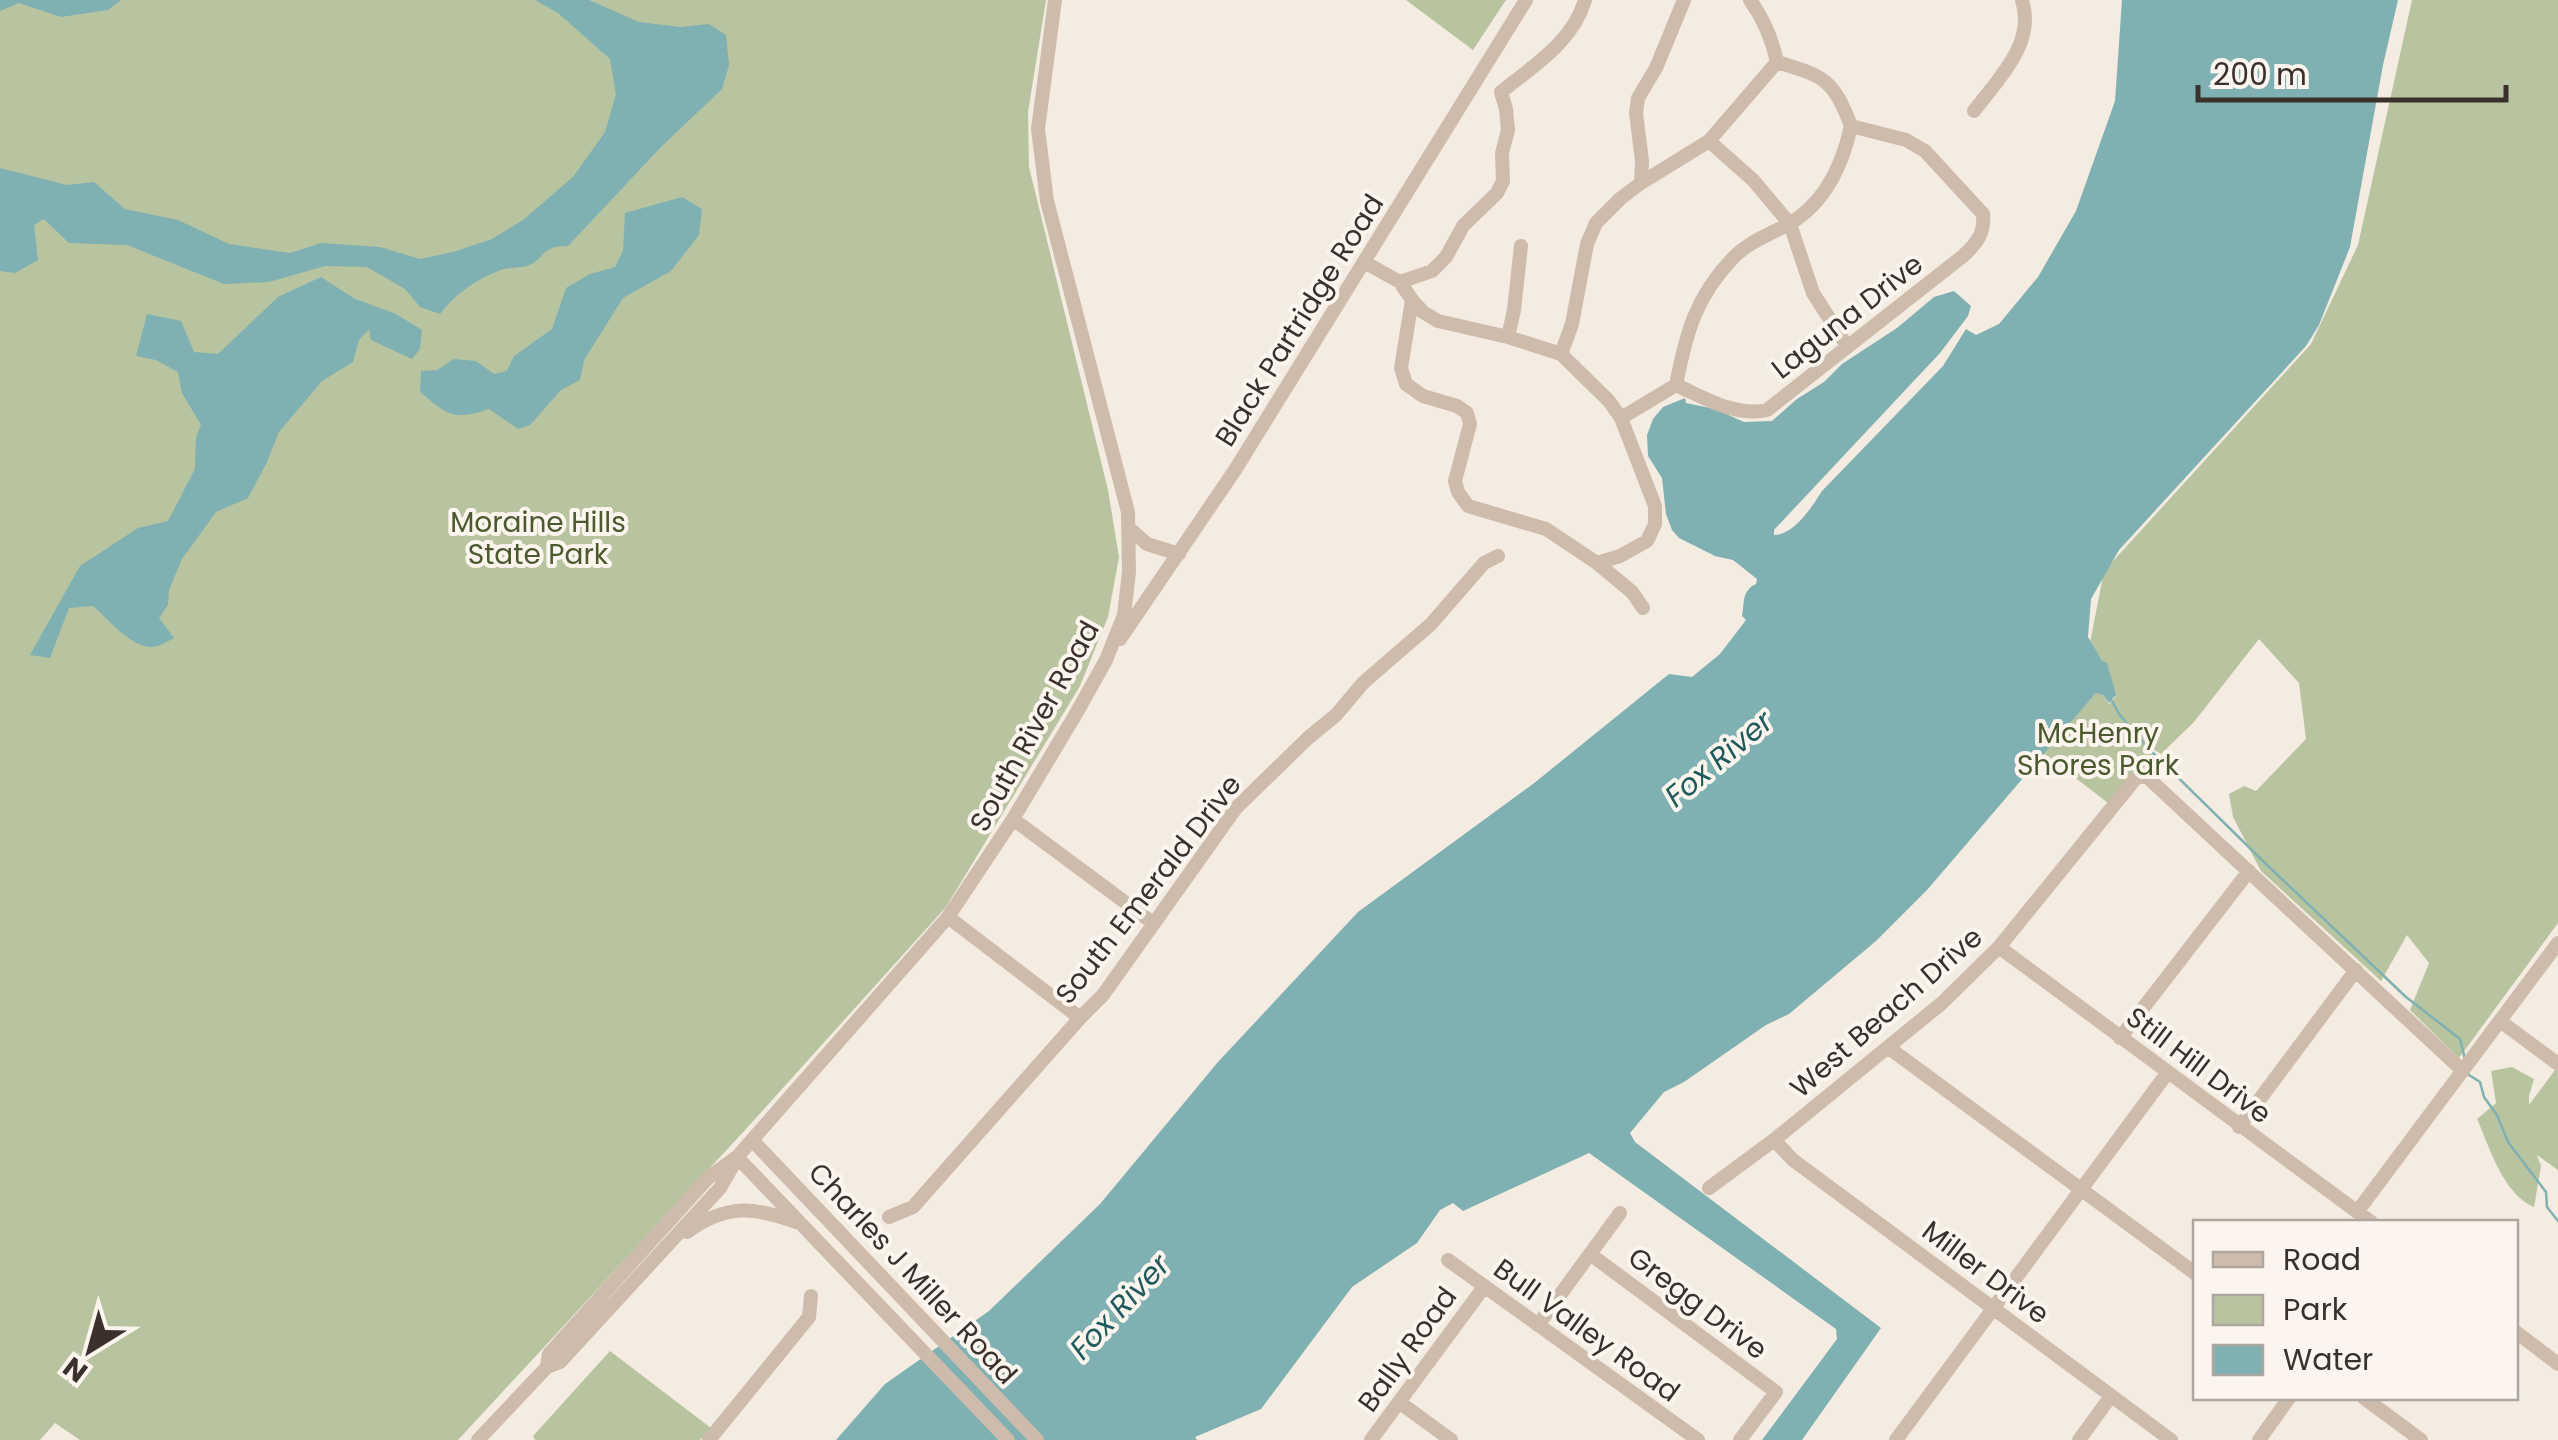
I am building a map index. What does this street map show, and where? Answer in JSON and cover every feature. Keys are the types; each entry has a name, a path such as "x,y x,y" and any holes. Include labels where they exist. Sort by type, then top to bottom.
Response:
{"street":[{"name":"South River Road","path":"547,1367 549,1354 708,1178 752,1140 948,918 1013,819 1106,660 1124,614 1129,572 1128,512 1047,200 1038,129 1055,0"},
{"name":"Black Partridge Road","path":"1106,660 1235,470 1526,0"},
{"path":"1501,92 1565,38 1580,18 1585,0"},
{"path":"1641,183 1638,98 1656,68 1684,0"},
{"path":"1750,0 1762,16 1777,62"},
{"path":"1974,110 2014,58 2022,41 2027,15 2022,0"},
{"path":"1561,354 1596,223 1641,183 1709,141 1777,62"},
{"path":"1621,418 1676,385 1686,334 1694,315 1733,258 1749,244 1790,224 1820,200 1839,167 1851,126 1838,98 1819,75 1777,62"},
{"path":"1400,282 1432,271 1446,257 1462,226 1497,193 1503,181 1506,109 1501,92 1480,78"},
{"name":"Laguna Drive","path":"1676,385 1740,412 1767,410 1977,243 1984,226 1983,214 1925,151 1906,140 1851,126"},
{"path":"1709,141 1753,180 1790,224 1813,293 1847,346"},
{"path":"1508,337 1521,246"},
{"path":"1364,262 1400,282 1423,312 1438,321 1561,354 1609,401 1621,418 1655,506 1655,524 1647,541 1597,563"},
{"path":"1412,300 1401,368 1406,384 1422,396 1457,406 1467,413 1470,424 1455,481 1468,506 1546,529 1597,563 1632,592 1644,608"},
{"path":"1128,528 1147,544 1179,554"},
{"name":"South Emerald Drive","path":"888,1217 913,1207 1103,995 1236,808 1336,715 1362,683 1431,624 1484,563 1498,556"},
{"name":"West Beach Drive","path":"1708,1188 1888,1048 1999,948 2141,775 2148,776 2462,1070"},
{"path":"1013,819 1153,923"},
{"path":"2120,1038 2250,870"},
{"path":"948,918 1080,1018"},
{"path":"2357,1212 2558,943"},
{"name":"Still Hill Drive","path":"1999,948 2367,1220"},
{"path":"2240,1127 2356,970"},
{"path":"2500,1021 2558,1064"},
{"path":"1888,1048 2193,1272"},
{"path":"1896,1440 2168,1072"},
{"name":"Charles J Miller Road","path":"752,1140 1037,1440"},
{"name":"Miller Drive","path":"1774,1140 1793,1160 2171,1440"},
{"name":"South River Road","path":"478,1440 547,1367 560,1362 720,1188 737,1156"},
{"name":"Charles J Miller Road","path":"737,1156 1008,1440"},
{"path":"662,1250 699,1224 731,1210 769,1212 800,1223"},
{"path":"1538,1325 1620,1213"},
{"name":"Gregg Drive","path":"1590,1254 1776,1392 1740,1440"},
{"name":"Bull Valley Road","path":"1448,1260 1698,1440"},
{"name":"Bally Road","path":"1370,1440 1484,1287"},
{"path":"709,1440 809,1317 811,1296"},
{"path":"2518,1334 2558,1364"},
{"path":"2079,1440 2112,1396"},
{"path":"2258,1440 2287,1400"},
{"path":"2367,1400 2422,1440"},
{"path":"1399,1402 1451,1440"}],"green space":[{"name":"Moraine Hills State Park","path":"0,0 1046,0 1028,112 1029,167 1108,490 1119,557 1108,617 1080,686 946,907 458,1440 80,1440 55,1423 40,1440 0,1440"},
{"path":"1406,0 1506,0 1473,50"},
{"name":"McHenry Shores Park","path":"2412,0 2558,0 2558,923 2459,1058 2410,1010 2429,963 2407,935 2381,981 2261,871 2233,817 2229,794 2244,786 2256,791 2306,739 2299,683 2259,639 2194,722 2161,754 2143,743 2154,756 2112,806 2043,753 2097,692 2109,704 2116,696 2090,643 2104,571 2311,344 2358,245"},
{"path":"2558,1066 2558,1170 2537,1155 2541,1166 2534,1207 2523,1201 2506,1181 2477,1119 2496,1103 2491,1071 2512,1067 2534,1079 2529,1105"},
{"path":"610,1351 711,1428 700,1440 535,1440 533,1436"}],"water":[{"path":"0,0 121,0 108,10 61,17 19,3 0,11"},
{"path":"535,0 589,0 639,22 680,27 709,24 726,35 729,65 722,89 568,246 548,250 527,266 504,269 486,277 460,293 440,314 420,307 405,289 367,267 325,266 269,282 224,284 127,245 69,243 44,219 34,225 38,260 15,273 0,271 0,168 67,185 94,182 125,209 178,220 229,244 290,253 321,243 380,247 420,259 492,239 523,220 573,177 605,132 616,94 610,59 558,13"},
{"name":"Fox River","path":"2122,0 2398,0 2350,247 2319,325 2306,346 2119,550 2091,599 2088,637 2107,663 2116,695 2109,703 2096,693 1927,890 1876,941 1789,1014 1664,1092 1630,1133 1635,1142 1881,1328 1802,1440 1762,1440 1837,1339 1836,1329 1589,1153 1463,1211 1453,1203 1440,1210 1417,1243 1352,1287 1261,1409 1195,1437 1197,1440 836,1440 885,1384 989,1311 1100,1204 1218,1062 1358,912 1533,784 1669,674 1692,677 1720,654 1746,620 1742,616 1744,598 1757,579 1733,560 1715,556 1679,538 1672,530 1662,478 1648,456 1647,435 1653,419 1663,407 1685,398 1686,403 1715,409 1744,422 1772,421 1934,297 1954,291 1971,306 1968,316 1940,353 1774,530 1774,535 1795,525 1822,491 1943,366 1966,329 1976,335 1999,324 2038,277 2076,211 2115,101"},
{"path":"682,197 702,209 699,235 671,271 623,298 584,360 580,380 561,390 530,425 518,429 489,409 467,415 451,414 420,392 421,371 437,370 454,359 476,361 494,374 507,371 514,356 552,329 566,288 590,274 615,267 623,251 625,213"},
{"path":"321,277 355,299 396,314 422,330 420,349 412,359 371,340 369,329 359,340 353,362 322,381 279,432 248,498 216,512 182,559 169,590 168,605 159,618 174,638 156,647 141,645 126,637 93,606 69,608 50,658 30,655 80,566 138,528 168,521 195,469 196,437 201,425 182,393 178,372 156,360 136,356 147,314 181,321 194,352 218,354 278,297"}],"waterway":[{"path":"2112,701 2145,745 2266,864 2406,997 2460,1039 2465,1059"},
{"path":"2468,1071 2480,1082 2508,1142 2546,1192 2547,1207 2558,1221"}]}
